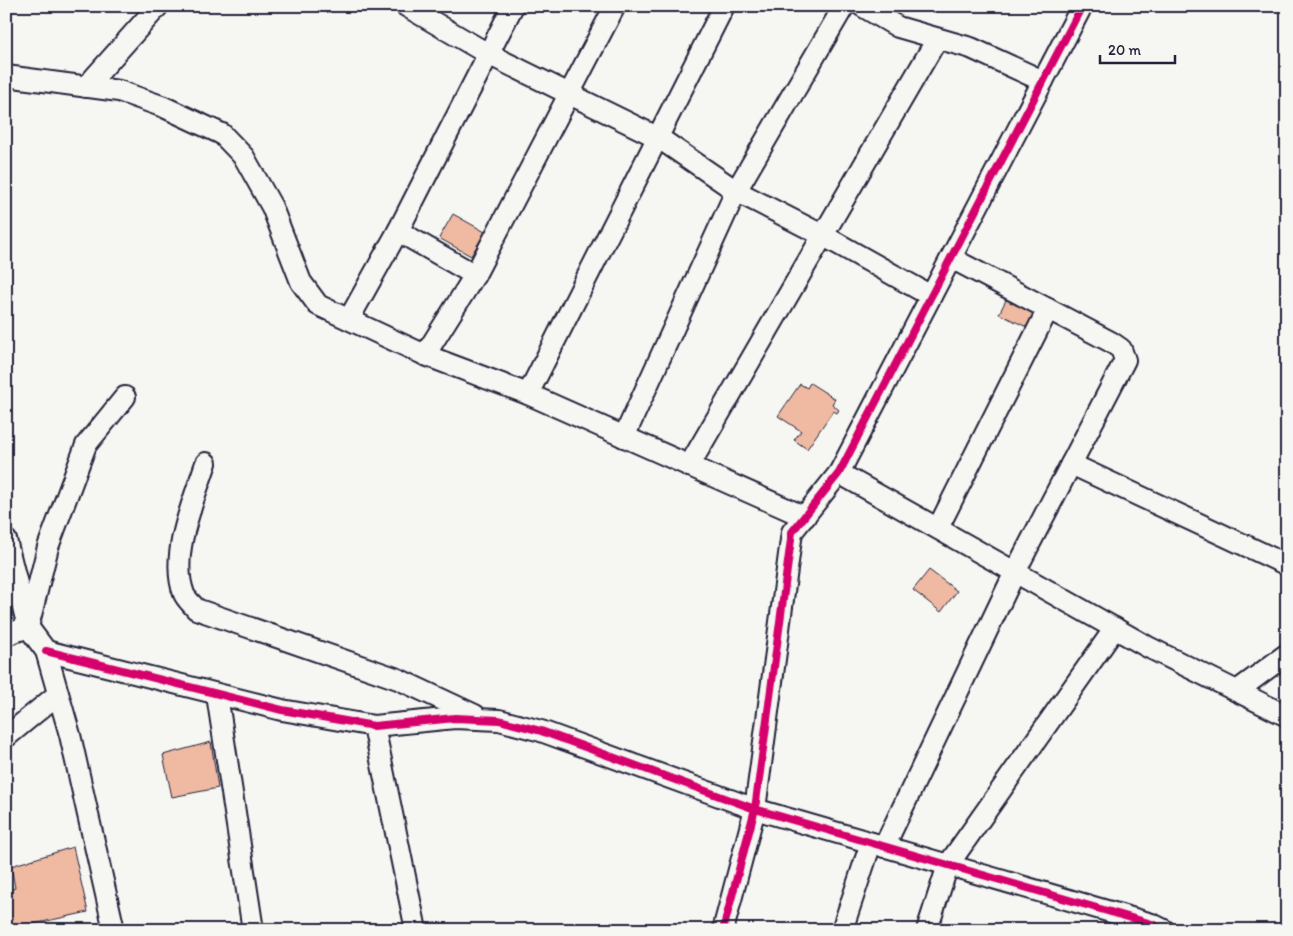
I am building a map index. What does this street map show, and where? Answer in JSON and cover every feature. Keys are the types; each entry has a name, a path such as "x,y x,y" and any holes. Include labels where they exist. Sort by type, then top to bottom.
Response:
{"street":[{"path":"86,87 158,6"},
{"path":"406,6 488,54 659,138 736,191 824,236 931,296"},
{"path":"349,319 398,232 513,6"},
{"path":"425,355 475,275 615,6"},
{"path":"528,394 724,6"},
{"path":"624,437 736,191 844,6"},
{"path":"862,6 898,27 971,48 1043,81"},
{"path":"723,930 755,809 792,532 839,473 1082,6"},
{"path":"689,466 824,236 936,38"},
{"path":"6,76 119,91 146,100 222,134 244,157 272,208 301,282 318,305 425,355 528,394 805,517"},
{"path":"398,232 475,275"},
{"path":"842,930 878,845 1015,572 1125,360 1121,349 1111,342 951,258"},
{"path":"938,528 1048,309"},
{"path":"28,627 48,547 86,445 124,397"},
{"path":"206,463 182,536 180,569 184,594 196,609 398,679 485,720"},
{"path":"1071,464 1287,565"},
{"path":"839,473 1115,628 1287,716"},
{"path":"6,540 28,627 46,651 70,735 114,930"},
{"path":"6,635 28,627"},
{"path":"927,930 948,865 1115,628"},
{"path":"46,651 282,710 374,726 455,718 499,720 541,731 755,809 1152,924 1164,930"},
{"path":"1237,691 1287,654"},
{"path":"6,737 58,694"},
{"path":"217,695 253,930"},
{"path":"374,726 416,930"}],"building":[{"path":"453,214 485,232 471,256 439,238"},
{"path":"1009,294 1041,309 1031,329 999,314"},
{"path":"810,383 835,399 832,404 839,410 837,413 833,411 807,449 794,440 801,431 778,416 800,384 807,388"},
{"path":"929,570 957,591 941,612 913,590"},
{"path":"211,742 218,788 172,797 163,755"},
{"path":"73,847 88,912 6,930 6,891 15,888 11,866"}],"cycle path":[{"path":"723,930 755,809 792,532 839,473 1082,6"},
{"path":"46,651 282,710 374,726 455,718 499,720 541,731 755,809 1152,924 1164,930"}]}
